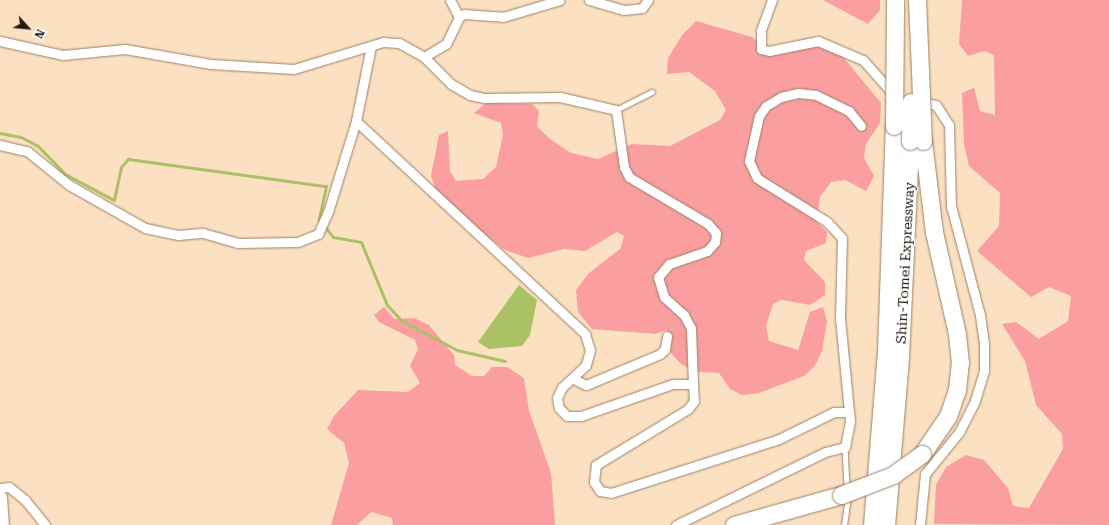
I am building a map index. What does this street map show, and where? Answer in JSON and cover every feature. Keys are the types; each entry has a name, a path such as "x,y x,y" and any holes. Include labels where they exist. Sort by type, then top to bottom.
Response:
{"highway":[{"name":"Shin-Tomei Expressway","path":"872,525 886,352 894,126 895,0"},
{"name":"Shin-Tomei Expressway","path":"886,525 917,141 912,0"},
{"path":"734,525 841,495 893,475 922,454 948,416 957,390 960,363 957,334 934,232 917,141 918,0"}],"main road":[{"path":"0,498 2,525"}],"street":[{"path":"450,0 459,17"},
{"path":"424,57 446,44 459,17 464,14 502,17 560,0"},
{"path":"589,0 637,10 648,0"},
{"path":"772,0 761,31 761,48 769,51 818,41 847,51 868,63 889,92 904,101 936,104 949,125 950,206 980,315 984,371 975,401 960,431 925,474 920,525"},
{"path":"0,41 63,55 125,49 274,70 310,65 371,46 399,42 424,57 451,84 470,95 484,98 560,97 616,110 624,167 629,177 708,224 716,233 715,242 707,251 669,264 658,277 664,297 684,315 691,328 694,401 688,410 596,465 594,482 600,491 611,493 778,439 834,412 849,412"},
{"path":"0,145 27,151 69,185 145,228 178,235 203,233 238,243 288,245 321,230 356,120 371,46"},
{"path":"676,525 825,452 845,447 849,412 841,325 840,232 757,178 750,161 759,116 766,106 781,97 798,93 816,95 849,111 861,126"},
{"path":"356,120 582,330 589,344 589,356 574,379 562,387 557,398 559,408 570,418 673,384 693,384"},
{"path":"574,379 586,385 660,354 665,349 667,336"},
{"path":"0,488 9,487 25,500 45,525"}],"lane":[{"path":"616,110 652,92"},
{"path":"844,525 850,503 845,447"}],"shaded area":[{"path":"823,0 880,0 880,10 868,24"},
{"path":"962,0 1109,0 1109,525 934,524 936,485 946,467 966,455 984,460 1008,488 1013,506 1029,508 1063,449 1062,434 1036,405 1025,361 1002,324 1016,322 1039,339 1068,321 1071,296 1049,287 1031,297 977,251 999,226 1000,193 969,166 964,144 962,93 974,88 980,111 995,115 994,55 984,51 968,56 959,44"},
{"path":"696,21 752,37 765,47 819,45 844,58 881,103 880,123 866,144 864,158 874,176 866,191 845,180 831,182 820,197 817,222 827,232 826,243 806,251 804,260 825,282 825,295 810,305 782,300 773,304 766,326 769,341 798,350 810,312 823,307 827,322 822,351 815,366 804,376 759,393 742,395 730,389 719,373 700,372 682,365 669,351 667,330 656,334 592,329 578,312 576,290 588,274 621,248 624,236 617,232 585,251 564,249 528,258 505,250 475,227 436,190 431,176 439,135 448,131 450,171 456,181 483,179 496,167 503,135 501,123 474,113 486,103 532,104 539,111 537,126 550,139 571,153 598,159 632,144 670,146 720,120 726,110 715,91 689,72 667,74 668,58 682,35"},
{"path":"519,285 537,300 530,335 522,346 489,349 478,342"},
{"path":"384,307 395,319 414,318 429,325 454,355 455,365 472,376 484,376 492,367 507,367 524,378 529,411 551,473 555,525 393,525 392,518 371,512 357,525 331,525 349,463 344,443 327,429 334,416 358,390 408,392 420,383 410,366 418,349 415,340 379,322 374,315"}],"waterway":[{"path":"0,133 21,137 38,146 65,174 114,200 121,167 128,159 326,186 319,219 333,237 361,242 387,305 401,320 457,350 505,361"}]}
